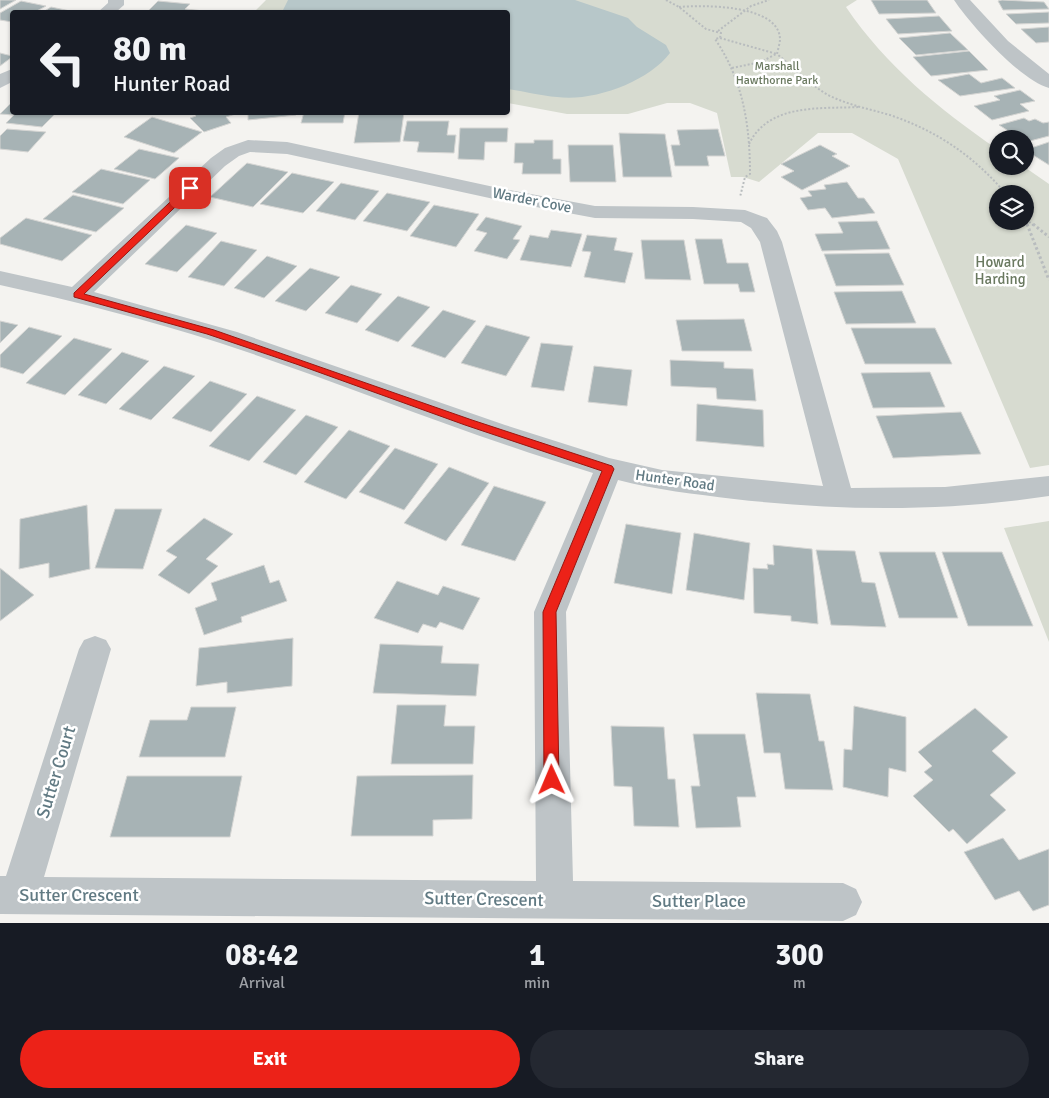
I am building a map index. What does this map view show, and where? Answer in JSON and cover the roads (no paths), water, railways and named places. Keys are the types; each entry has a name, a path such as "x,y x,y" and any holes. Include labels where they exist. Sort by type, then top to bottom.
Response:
{"street":[{"path":"109,10 116,5 116,0"},
{"path":"962,0 975,18 1001,44 1049,82"},
{"name":"Warder Cove","path":"77,295 218,162 232,152 248,146 287,148 494,194 595,212 693,213 745,216 759,223 766,231 771,242 840,498"},
{"name":"Hunter Road","path":"0,278 77,295 211,332 468,423 608,469 662,480 840,498 1012,493 1049,486"},
{"name":"Sutter Crescent","path":"10,895 555,900 550,612 608,469"},
{"name":"Sutter Court","path":"10,895 33,847 95,649"},
{"name":"Sutter Place","path":"555,900 842,902"}],"park label":[{"name":"Marshall Hawthorne Park","path":"777,73"},
{"name":"Howard Harding","path":"1000,270"}]}
